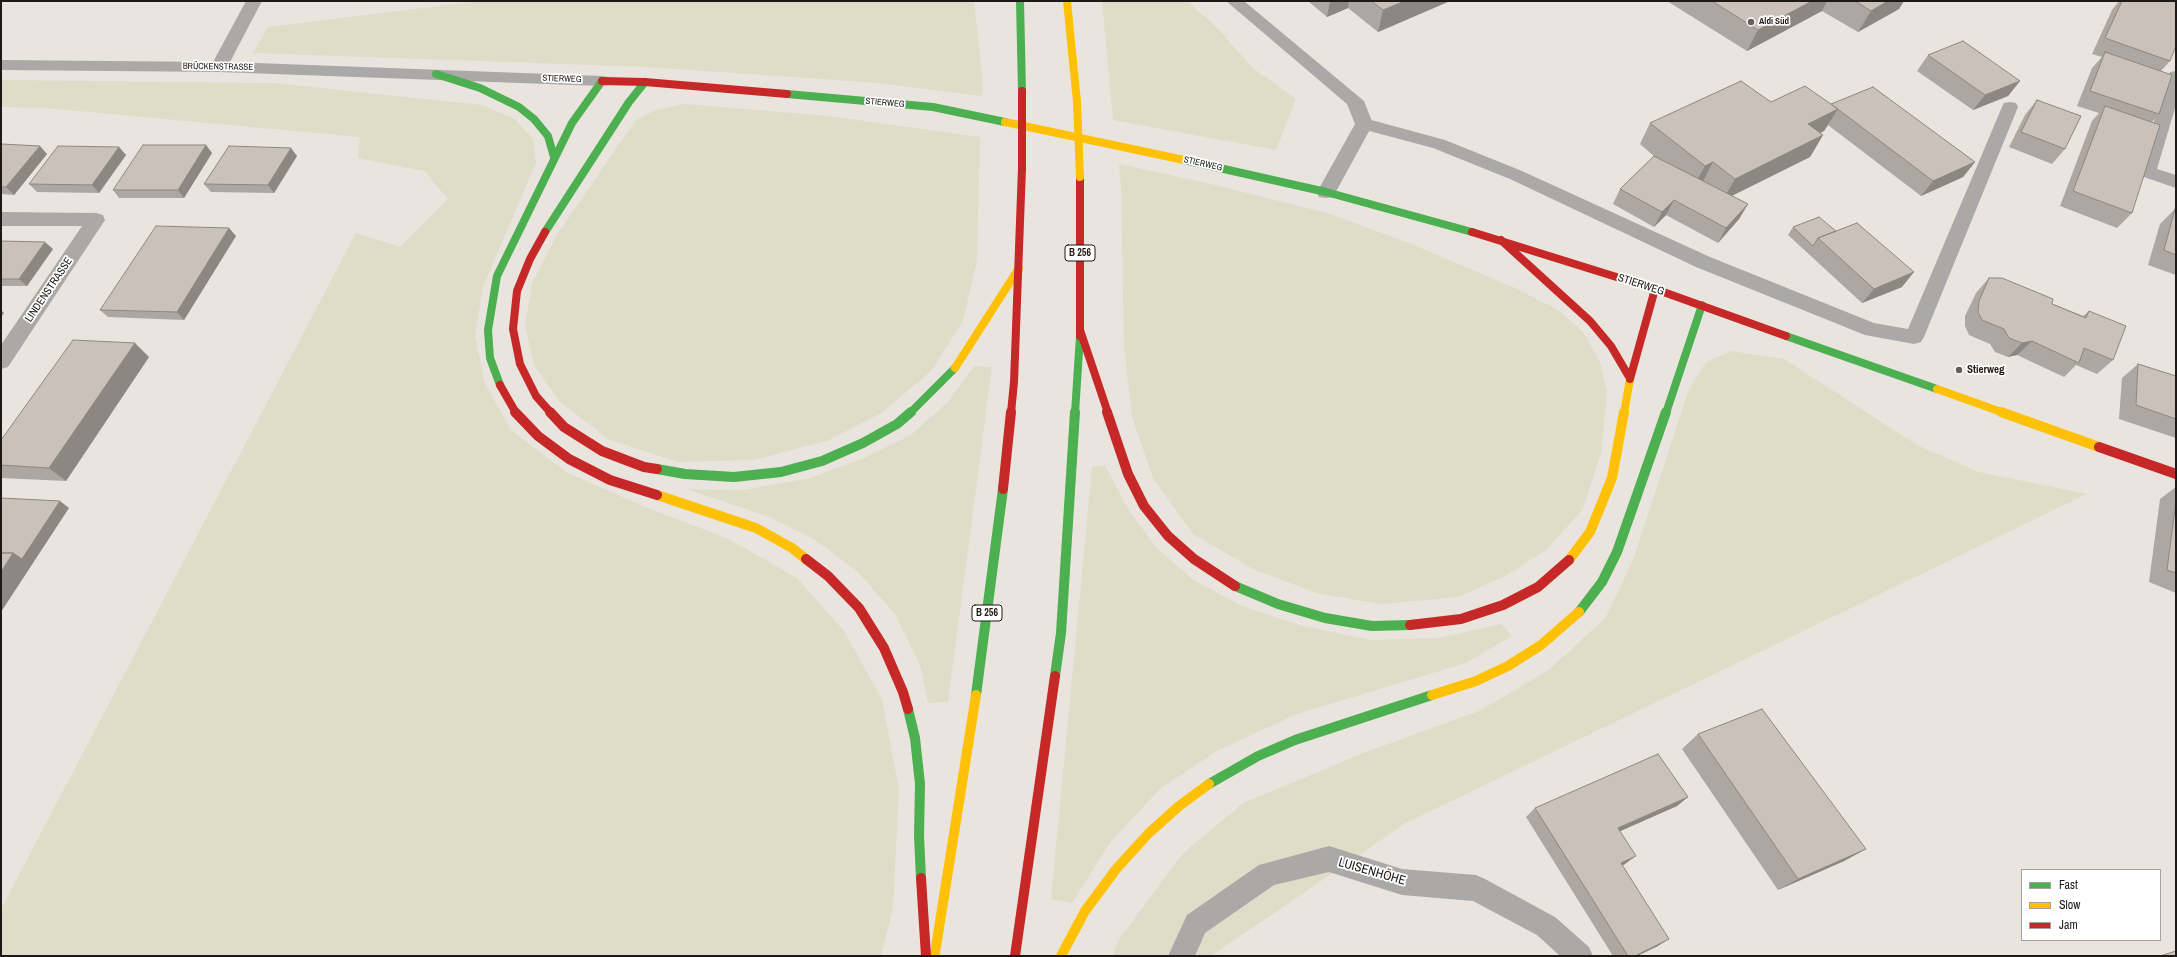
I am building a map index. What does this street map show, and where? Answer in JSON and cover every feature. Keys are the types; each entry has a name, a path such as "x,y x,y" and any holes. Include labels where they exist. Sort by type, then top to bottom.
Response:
{"main road":[{"name":"B 256","path":"934,956 978,683 1005,472 1014,382 1022,168 1020,1"},
{"name":"B 256","path":"1015,956 1061,633 1080,330 1080,176 1077,102 1067,1"},
{"path":"436,74 480,88 519,107 534,119 548,136 554,157"},
{"path":"602,81 572,123 554,157 498,276 494,289 488,330 490,358 501,388 514,411 538,436 569,459 610,480 756,528 792,548 828,576 859,608 884,648 903,692 915,738 920,784 919,836 926,956"},
{"name":"STIERWEG","path":"602,81 645,82 933,107 1057,132 1326,192 1501,240 1655,289 2176,474"},
{"path":"645,82 629,102 546,229 530,259 517,291 513,329 520,364 536,396 564,427 602,451 644,467 685,474 734,477 780,472 822,461 862,443 897,424 925,400 955,368 1019,268"},
{"path":"1501,240 1590,321 1611,346 1630,379"},
{"path":"1080,330 1128,474 1144,506 1168,536 1194,559 1231,584 1278,604 1318,616 1372,626 1418,625 1461,619 1503,605 1538,587 1567,563 1590,532 1612,478 1630,379 1655,289"},
{"path":"1061,956 1085,911 1117,868 1149,833 1179,806 1217,778 1258,756 1295,740 1476,681 1508,666 1541,645 1575,617 1602,582 1617,552 1690,345 1702,305"}],"street":[{"path":"219,67 254,1"},
{"path":"1234,1 1355,101 1364,124 1326,192"},
{"name":"BRÜCKENSTRASSE","path":"1,65 219,67 436,74"},
{"name":"STIERWEG","path":"436,74 602,81"},
{"path":"2176,76 2147,172 2176,182"},
{"name":"LINDENSTRASSE","path":"1,218 96,220 1,361"}],"lane":[{"path":"1364,124 1439,144 1516,175 1703,262 1872,330 1914,337 2010,106"},
{"name":"LUISENHÖHE","path":"1181,956 1196,924 1268,874 1329,859 1402,882 1476,888 1546,926 1580,956"}],"green space":[{"path":"480,1 974,1 983,83 982,96 878,83 647,67 253,53 268,27"},
{"path":"1102,1 1188,1 1219,30 1253,68 1296,99 1276,150 1113,120"},
{"path":"1,80 274,83 482,105 515,119 533,139 536,163 483,287 475,335 485,384 512,431 566,472 643,506 729,539 797,578 844,631 882,699 899,790 893,908 881,956 1,956 1,909 356,233 400,247 448,199 424,171 358,158 360,137 45,108 1,107"},
{"path":"684,104 829,116 980,137 977,260 963,321 931,371 883,412 827,441 753,460 678,462 610,440 560,402 534,365 525,325 532,283 556,236 635,121 655,110"},
{"path":"1119,164 1211,184 1327,213 1404,241 1513,287 1558,310 1583,332 1600,362 1607,392 1601,453 1583,509 1546,550 1507,575 1458,597 1381,604 1316,593 1253,569 1193,534 1153,478 1132,417 1124,348 1121,186"},
{"path":"1731,351 1784,359 1917,445 1979,472 2087,494 1406,823 1211,956 1112,956 1118,941 1183,853 1243,803 1366,752 1479,711 1549,670 1606,617 1633,560 1689,389 1706,362"},
{"path":"974,366 992,367 948,702 928,703 920,665 895,614 857,571 814,539 769,517 687,489 743,490 810,478 864,458 911,435 948,402"},
{"path":"1105,465 1128,509 1156,547 1192,579 1242,606 1303,626 1371,640 1438,638 1501,624 1512,636 1466,663 1297,714 1215,752 1161,788 1112,840 1072,903 1051,899 1092,467"}],"building":[{"path":"1371,1 1405,1 1383,10"},
{"path":"1712,1 1812,1 1758,30"},
{"path":"1855,1 1888,1 1871,11"},
{"path":"2122,1 2176,1 2176,46 2170,61 2105,38"},
{"path":"1963,41 2020,81 1985,95 1928,55"},
{"path":"2105,52 2172,75 2159,114 2090,91"},
{"path":"1741,81 1771,102 1805,86 1838,109 1808,124 1823,135 1735,179 1713,162 1705,166 1650,123"},
{"path":"1873,87 1975,162 1933,181 1831,104"},
{"path":"2037,100 2081,116 2065,149 2021,132"},
{"path":"2105,106 2160,125 2132,213 2073,191"},
{"path":"1,144 40,146 6,187 1,187"},
{"path":"143,145 206,145 178,190 113,190"},
{"path":"58,146 119,147 92,185 29,184"},
{"path":"229,146 291,148 268,185 204,184"},
{"path":"1654,156 1748,204 1726,228 1674,200 1662,212 1620,189"},
{"path":"2175,209 2176,210 2176,255 2164,250"},
{"path":"1819,217 1836,231 1818,238 1813,246 1793,227"},
{"path":"1857,223 1914,272 1874,289 1818,238"},
{"path":"156,226 229,228 177,312 100,310"},
{"path":"1,241 45,242 19,279 1,279"},
{"path":"1989,278 2002,278 2053,299 2052,304 2086,318 2089,311 2126,326 2113,360 2084,348 2079,363 2032,341 2022,343 2009,338 2004,329 1982,320 1978,312 1979,301"},
{"path":"73,340 135,343 49,468 1,465 1,440"},
{"path":"2138,364 2176,376 2176,419 2136,405"},
{"path":"1,498 60,501 22,559 13,553 1,553"},
{"path":"2176,501 2176,573 2167,570"},
{"path":"1,553 13,553 1,572"},
{"path":"1762,709 1866,849 1798,879 1698,734"},
{"path":"1658,754 1688,797 1618,828 1636,856 1621,863 1669,939 1635,956 1628,956 1535,808"},
{"path":"2176,951 2176,956 2160,956"}],"traffic: fast":[{"path":"1020,1 1022,91"},
{"path":"436,74 480,88 519,107 534,119 548,136 554,157"},
{"path":"500,385 490,358 488,330 497,276 572,123 602,81"},
{"path":"545,232 629,102 645,82"},
{"path":"787,94 933,107 1005,122"},
{"path":"1184,160 1326,192 1472,232"},
{"path":"1579,612 1602,582 1617,552 1690,345 1702,305"},
{"path":"1055,676 1061,633 1080,336"},
{"path":"1786,336 1937,389"},
{"path":"657,469 685,474 734,477 781,472 822,461 863,443 897,424 925,400 955,368"},
{"path":"976,695 1003,489"},
{"path":"1235,586 1278,604 1325,618 1372,626 1410,625"},
{"path":"1209,784 1258,756 1295,740 1432,695"},
{"path":"908,709 915,738 920,784 919,836 921,878"}],"traffic: slow":[{"path":"1067,1 1077,102"},
{"path":"1077,102 1080,177"},
{"path":"1005,122 1184,160"},
{"path":"955,368 1019,268"},
{"path":"1569,560 1590,532 1612,478 1630,379 1628,375"},
{"path":"1937,389 2099,447"},
{"path":"657,495 756,528 792,548 806,559"},
{"path":"1432,695 1476,681 1508,666 1541,645 1579,612"},
{"path":"935,953 976,695"},
{"path":"1061,956 1085,911 1117,868 1149,833 1179,806 1209,784"}],"traffic: jam":[{"path":"602,81 645,82 787,94"},
{"path":"1022,91 1022,168"},
{"path":"1003,489 1014,382 1022,168"},
{"path":"1080,177 1080,336"},
{"path":"545,232 530,259 517,291 513,329 520,364 536,396 564,427 602,451 644,467 657,469"},
{"path":"1472,232 1655,289 1786,336"},
{"path":"1501,240 1590,321 1611,346 1628,375"},
{"path":"1630,379 1655,289"},
{"path":"1080,330 1128,474 1144,506 1168,536 1194,559 1235,586"},
{"path":"500,385 514,411 538,436 569,459 610,480 657,495"},
{"path":"2099,447 2176,474"},
{"path":"806,559 828,576 859,608 884,648 903,692 908,709"},
{"path":"1410,625 1461,619 1503,605 1538,587 1569,560"},
{"path":"1015,956 1055,676"},
{"path":"921,878 926,956"}],"place":[{"name":"Aldi Süd","path":"1751,22"},
{"name":"Stierweg","path":"1959,370"}]}
